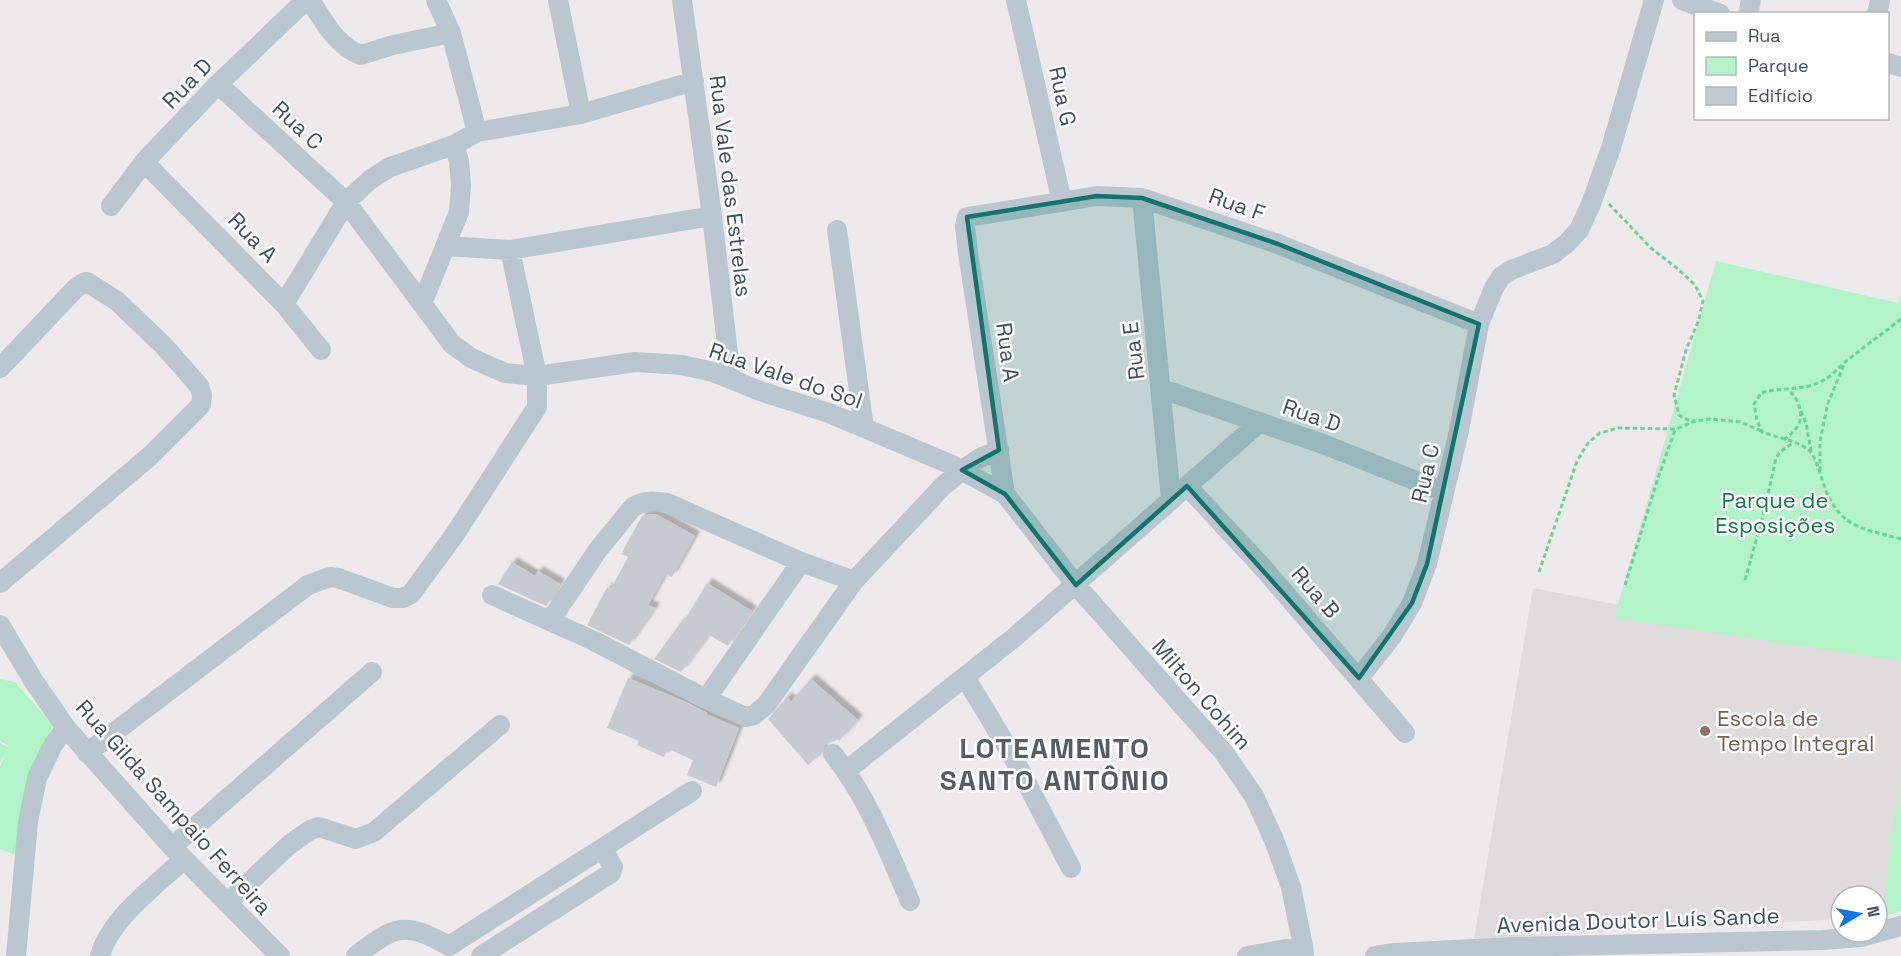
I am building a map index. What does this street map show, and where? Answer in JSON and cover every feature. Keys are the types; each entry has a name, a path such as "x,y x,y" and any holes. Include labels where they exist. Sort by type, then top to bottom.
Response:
{"street":[{"path":"308,0 344,44 361,55 393,45 451,33"},
{"name":"Rua D","path":"111,206 144,162 218,84 308,0"},
{"path":"436,0 451,33 477,132"},
{"path":"558,0 581,114"},
{"name":"Rua Vale das Estrelas","path":"682,0 712,216 730,379"},
{"name":"Rua G","path":"1016,0 1062,202"},
{"path":"1596,189 1611,148 1628,83 1654,0"},
{"path":"1682,0 1715,12"},
{"path":"284,304 346,201 371,179 390,167 454,145 477,132 581,114 694,81"},
{"name":"Rua C","path":"218,84 346,201 422,304"},
{"path":"422,304 459,212 460,173 454,145"},
{"name":"Rua A","path":"144,162 284,304 321,350"},
{"name":"Rua C","path":"1359,678 1392,636 1412,603 1427,564 1459,430 1479,324 1494,288 1501,277 1511,270 1553,254 1566,244 1579,230 1596,189"},
{"name":"Rua F","path":"967,217 1097,196 1142,198 1278,244 1479,324"},
{"name":"Rua E","path":"1142,198 1172,499"},
{"path":"446,246 510,250 712,216"},
{"name":"Rua A","path":"967,217 964,226 1005,494"},
{"path":"837,230 864,428"},
{"path":"87,753 308,585 330,577 393,598 411,594 455,534 537,407 537,376 510,250"},
{"path":"0,368 75,289 87,282 117,301 164,346 195,380 202,395 201,405 150,456 0,583"},
{"name":"Rua Vale do Sol","path":"422,304 452,344 471,358 505,373 537,376 634,362 682,365 713,372 829,413 962,470 1005,494"},
{"name":"Rua D","path":"1162,389 1323,444 1444,492"},
{"path":"847,770 965,677 1076,585 1260,422"},
{"path":"492,595 592,640 746,717 766,705 854,581 943,486 962,470 999,450"},
{"name":"Rua B","path":"1187,486 1265,570 1405,732"},
{"name":"Milton Cohim","path":"1005,494 1076,585 1225,754 1254,796 1274,840 1291,887 1303,951"},
{"path":"552,622 552,618 597,551 633,507 639,503 654,501 667,503 801,562 854,581"},
{"path":"706,699 801,562"},
{"name":"Rua Gilda Sampaio Ferreira","path":"3,634 66,728 87,753 178,853 280,956"},
{"path":"100,956 104,943 118,921 178,853 372,672"},
{"path":"965,677 1012,756 1071,868"},
{"path":"227,903 289,845 310,830 319,827 357,839 374,832 500,725"},
{"path":"16,956 28,822 37,778 53,745 66,728"},
{"path":"833,754 847,770 910,901"},
{"path":"356,956 378,939 397,930 413,929 425,933 454,951 692,791"},
{"path":"481,956 611,873 613,867 603,849"},
{"name":"Avenida Doutor Luís Sande","path":"1375,956 1513,947 1823,940 1861,937 1901,926"},
{"path":"1247,956 1303,951"}],"path":[{"path":"1596,189 1651,248 1695,285 1703,300 1674,395 1679,415 1695,422"},
{"path":"1762,432 1754,404 1761,393 1820,383 1901,319"},
{"path":"1820,474 1820,441 1828,403 1846,361"},
{"path":"1786,388 1795,395 1806,423 1812,452 1831,502 1845,520 1901,539"},
{"path":"1784,440 1798,426 1799,407"},
{"path":"1539,572 1577,461 1588,443 1600,433 1618,428 1676,429 1710,419 1741,422 1762,432 1794,442 1812,452"},
{"path":"1625,585 1657,481 1676,429"},
{"path":"1745,580 1776,458 1780,452 1794,442"}],"highlighted area":[{"path":"1097,196 1142,198 1278,244 1479,324 1427,564 1412,603 1359,678 1187,486 1076,585 1005,494 962,470 999,450 967,217"}],"shaded area":[{"name":"Escola de Tempo Integral","path":"1533,588 1901,660 1901,803 1888,884 1829,884 1829,920 1474,939"}],"green space":[{"name":"Parque de Esposições","path":"1716,261 1898,303 1901,292 1901,661 1614,618"},
{"path":"0,679 15,682 52,725 16,855 0,849 0,766 6,753 0,763 0,743 9,746 0,741"},
{"path":"1901,781 1901,911 1889,915 1889,884 1886,884 1890,837"}],"building":[{"path":"656,514 695,536 672,577 665,574 648,605 655,608 629,645 587,625 607,588 611,589 628,557 621,554 642,516"},
{"path":"512,562 535,576 538,571 560,584 546,606 498,584"},
{"path":"707,583 752,611 728,646 709,635 681,672 654,659 681,622 683,623"},
{"path":"628,678 686,702 706,714 739,728 716,787 687,775 693,760 668,749 664,757 637,745 639,741 607,728"},
{"path":"811,679 858,720 839,741 838,739 825,745 821,754 808,765 768,719 787,697 791,702"}],"place":[{"name":"Escola de Tempo Integral","path":"1705,731"}],"district":[{"name":"LOTEAMENTO SANTO ANTÔNIO","path":"1055,764"}]}
